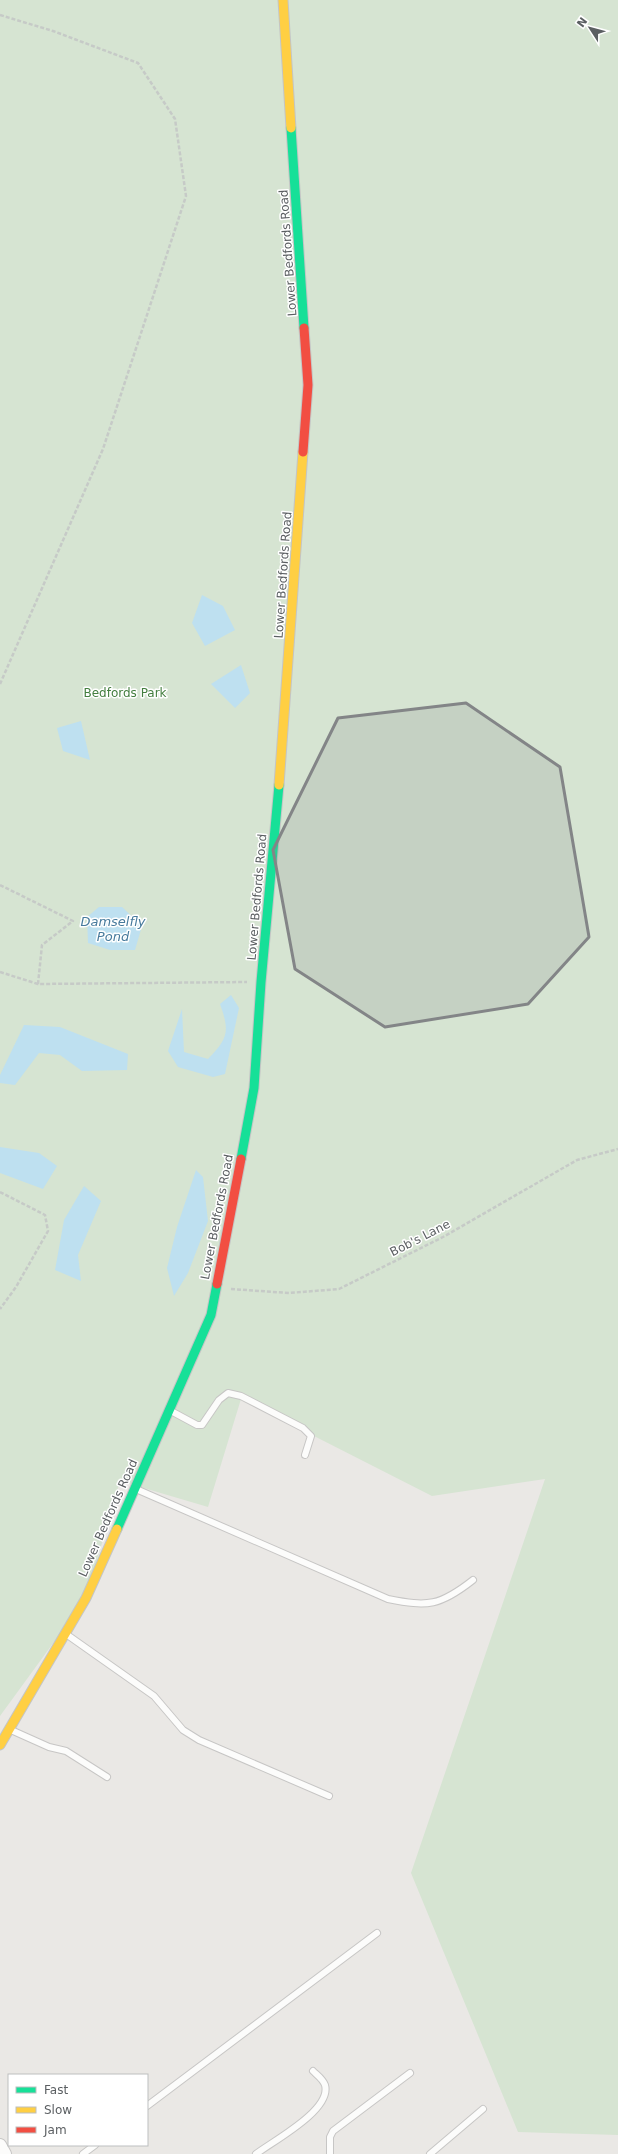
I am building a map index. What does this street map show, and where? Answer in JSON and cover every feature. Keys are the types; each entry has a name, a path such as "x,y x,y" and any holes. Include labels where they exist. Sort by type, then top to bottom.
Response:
{"street":[{"name":"Lower Bedfords Road","path":"0,1745 86,1598 211,1315 254,1088 261,982 284,734 308,385 283,0"},
{"path":"0,2145 5,2154"}],"lane":[{"path":"169,1410 202,1425 219,1400 228,1394 241,1396 303,1428 311,1436 305,1455"},
{"path":"134,1489 388,1599 431,1604 444,1600 473,1580"},
{"path":"65,1634 154,1696 179,1725 198,1740 329,1796"},
{"path":"10,1729 49,1747 66,1752 106,1777"},
{"path":"148,2105 377,1933"},
{"path":"256,2154 316,2110 325,2093 325,2086 313,2071"},
{"path":"330,2154 330,2137 333,2131 410,2074"},
{"path":"430,2154 483,2109"},
{"path":"83,2154 94,2146"}],"path":[{"path":"0,15 53,31 138,63 175,118 186,196 102,449 0,684"},
{"path":"0,885 73,921 42,945 38,984"},
{"path":"0,972 38,984 261,982"},
{"name":"Bob's Lane","path":"216,1288 289,1293 339,1289 443,1237 577,1160 618,1148"},
{"path":"0,1192 45,1215 48,1231 16,1287 0,1309"}],"highlighted area":[{"path":"466,703 560,767 589,937 528,1004 385,1027 295,969 273,850 338,718"}],"green space":[{"name":"Bedfords Park","path":"0,0 618,0 618,2135 518,2132 411,1873 545,1479 432,1496 241,1399 208,1507 120,1481 86,1598 0,1716"}],"water":[{"path":"202,595 223,606 235,630 205,646 192,623"},
{"path":"241,665 250,693 235,708 211,684"},
{"path":"81,721 90,760 63,751 57,728"},
{"name":"Damselfly Pond","path":"99,907 122,907 142,926 135,950 110,950 88,943 87,917"},
{"path":"231,995 239,1008 225,1074 213,1077 178,1067 168,1051 182,1009 184,1052 208,1059 223,1040 226,1028 220,1004"},
{"path":"24,1025 60,1027 128,1054 127,1070 82,1071 60,1055 39,1053 15,1085 0,1083 0,1075"},
{"path":"0,1147 39,1153 57,1166 43,1189 0,1173"},
{"path":"196,1170 203,1177 208,1221 188,1273 174,1296 167,1268 177,1227"},
{"path":"84,1186 101,1201 78,1255 81,1281 55,1270 64,1220"}],"traffic: fast":[{"path":"291,128 304,328"},
{"path":"241,1159 254,1088 261,982 279,785"},
{"path":"117,1529 211,1315 217,1284"}],"traffic: slow":[{"path":"283,0 291,128"},
{"path":"279,785 303,452"},
{"path":"0,1745 86,1598 117,1529"}],"traffic: jam":[{"path":"303,452 308,385 304,328"},
{"path":"217,1284 241,1159"}]}
